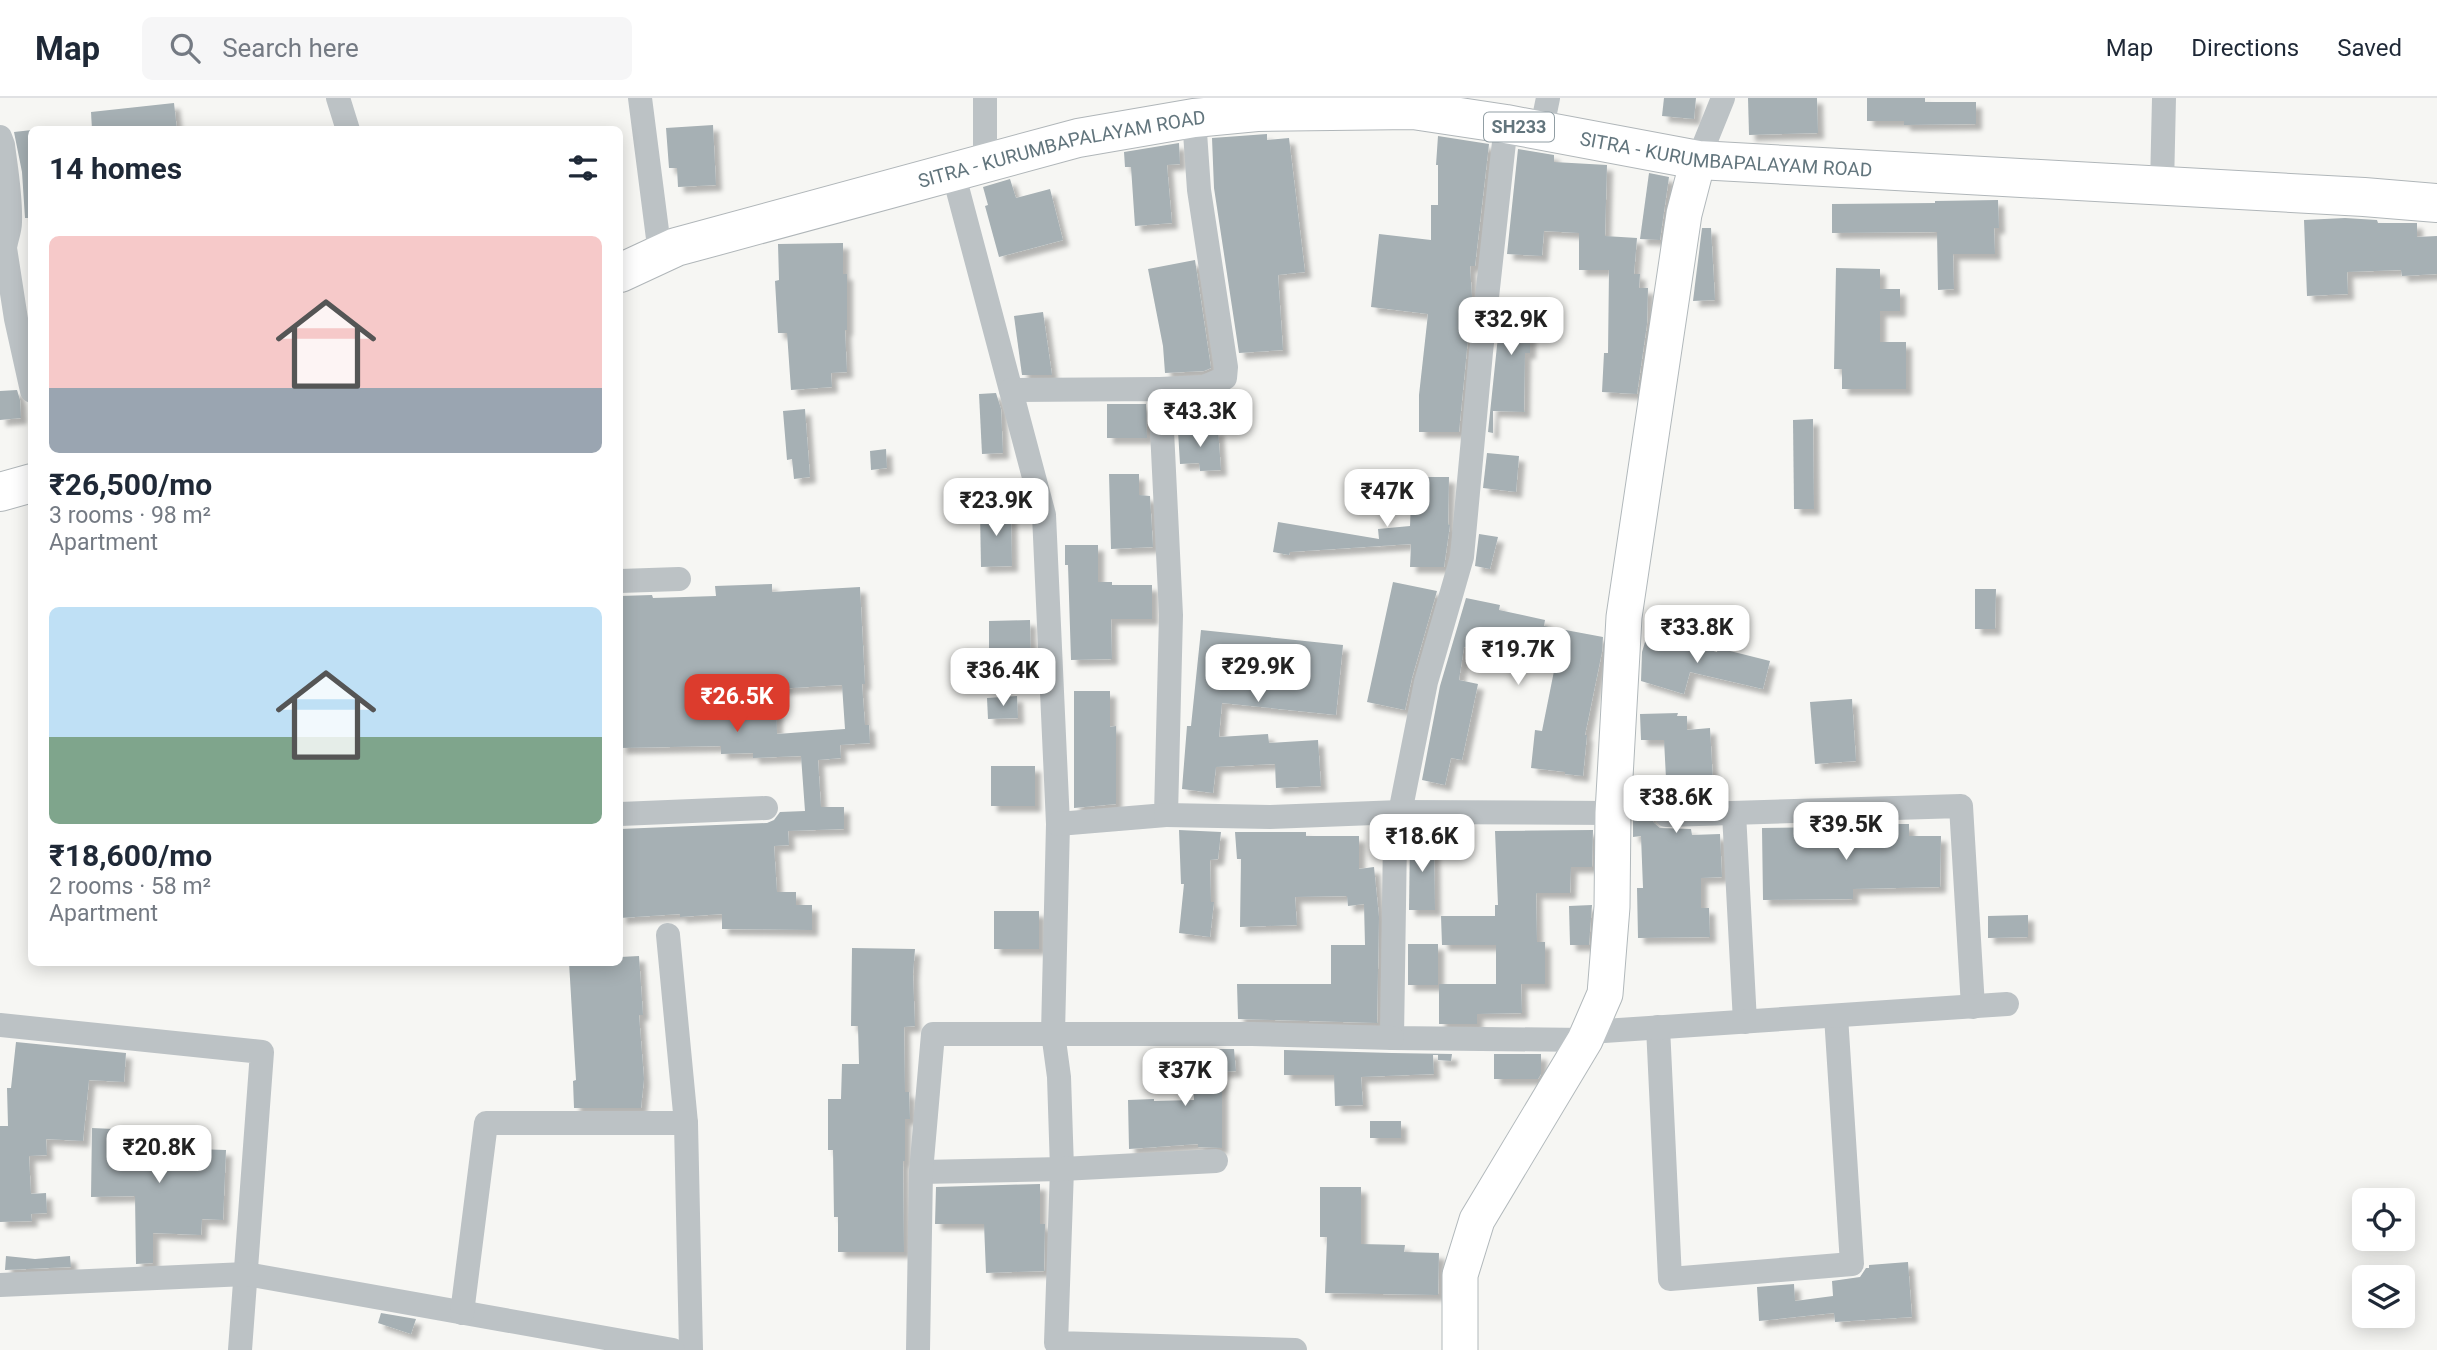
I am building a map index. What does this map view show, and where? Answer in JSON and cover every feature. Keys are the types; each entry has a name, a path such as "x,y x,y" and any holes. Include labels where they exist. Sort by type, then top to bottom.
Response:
{"main road":[{"name":"SITRA - KURUMBAPALAYAM ROAD","path":"623,272 676,247 1077,138 1257,105 1413,110 1532,118 1698,160 2437,203"},
{"path":"0,492 28,483"}],"street":[{"path":"338,98 347,126"},
{"path":"640,98 660,254"},
{"path":"985,98 969,167 1011,390 1044,515 1058,824 1053,1032 1059,1077 1062,1169 1056,1343 1106,1347 1296,1350"},
{"path":"1460,1350 1460,1276 1476,1220 1587,1036 1605,994 1610,958 1613,813 1624,617 1680,240 1698,160 1723,98"},
{"path":"2162,186 2164,98"},
{"path":"1011,390 1205,387 1225,378 1226,368 1199,190 1194,118"},
{"path":"1392,1038 1395,838 1426,682 1462,556 1480,352 1532,118"},
{"path":"0,137 10,208 10,225 5,248 28,373"},
{"path":"1160,389 1171,615 1166,815"},
{"path":"623,581 679,579"},
{"path":"1666,816 1961,806 1973,1007"},
{"path":"623,814 766,808"},
{"path":"1058,824 1166,815 1270,817 1400,812 1613,813"},
{"path":"1734,813 1745,1021"},
{"path":"668,935 686,1123 691,1350"},
{"path":"918,1350 921,1172 933,1034 1053,1032 1392,1038 1587,1036 1658,1027 2007,1004"},
{"path":"1658,1027 1670,1279 1852,1264 1836,1016"},
{"path":"0,1024 262,1052 240,1350"},
{"path":"462,1313 486,1123 686,1123"},
{"path":"921,1172 1062,1169 1216,1161"},
{"path":"0,1285 246,1275 673,1350"}],"building":[{"path":"1664,98 1696,98 1694,119 1662,116"},
{"path":"1748,98 1817,98 1818,133 1749,135"},
{"path":"1867,98 1925,98 1925,102 1976,102 1976,124 1904,125 1904,121 1867,121"},
{"path":"174,103 177,126 92,126 91,112"},
{"path":"713,125 716,185 678,187 677,168 669,168 666,128"},
{"path":"28,130 28,218 25,218 22,172 14,132"},
{"path":"1267,134 1267,140 1289,138 1305,272 1278,275 1283,350 1239,353 1214,188 1212,138"},
{"path":"1438,136 1489,144 1475,266 1470,266 1472,297 1459,432 1419,432 1419,395 1428,314 1371,307 1379,234 1431,240 1431,205 1438,205"},
{"path":"1179,143 1180,164 1167,165 1172,223 1135,226 1131,167 1125,167 1124,152"},
{"path":"1518,149 1554,155 1554,162 1607,165 1605,236 1637,238 1634,274 1640,274 1639,288 1648,288 1647,324 1637,394 1602,392 1604,353 1608,353 1609,270 1579,270 1579,233 1544,231 1542,256 1507,254"},
{"path":"1649,173 1669,177 1660,240 1640,239"},
{"path":"1010,179 1016,198 1050,189 1063,240 999,257 985,206 988,205 983,187"},
{"path":"1998,200 1999,228 1994,228 1995,254 1953,254 1954,289 1938,290 1937,232 1832,233 1832,204"},
{"path":"2304,220 2377,220 2378,223 2417,223 2417,237 2437,236 2437,274 2402,276 2401,270 2347,272 2348,294 2307,296"},
{"path":"1702,228 1711,228 1715,300 1693,301"},
{"path":"843,243 843,274 847,274 847,372 831,373 832,387 791,390 787,333 778,333 775,281 779,280 778,244"},
{"path":"1195,260 1211,368 1204,371 1165,373 1163,346 1148,269"},
{"path":"1836,268 1880,269 1880,289 1900,289 1900,311 1880,311 1880,342 1906,342 1906,389 1842,389 1842,369 1834,369"},
{"path":"1502,298 1530,298 1530,353 1525,353 1524,412 1493,411 1493,433 1488,432"},
{"path":"1043,312 1052,375 1022,375 1014,316"},
{"path":"17,390 21,418 0,420 0,391"},
{"path":"996,393 1001,409 1003,453 982,454 979,394"},
{"path":"1107,404 1146,404 1147,438 1107,438"},
{"path":"805,409 810,477 794,479 792,459 787,460 783,411"},
{"path":"1813,419 1814,509 1794,509 1793,420"},
{"path":"1218,429 1221,470 1200,471 1199,463 1180,464 1178,431"},
{"path":"886,449 887,468 871,470 870,451"},
{"path":"1487,453 1519,456 1516,492 1483,488"},
{"path":"1109,474 1139,474 1139,495 1150,496 1153,547 1111,549"},
{"path":"1412,477 1449,477 1450,525 1444,567 1410,567 1411,544 1290,552 1289,555 1273,552 1278,522 1379,539 1378,529 1410,526"},
{"path":"1011,510 1012,566 981,567 980,511"},
{"path":"1479,534 1498,537 1490,569 1475,566"},
{"path":"1065,545 1098,545 1098,582 1112,582 1112,585 1152,585 1152,619 1111,619 1112,659 1071,660"},
{"path":"1393,582 1437,591 1405,710 1367,702"},
{"path":"772,584 772,592 860,587 865,684 862,684 865,725 869,725 870,743 840,745 841,758 818,760 821,807 844,807 844,829 788,831 789,845 774,846 777,892 796,892 796,905 812,905 812,930 722,929 722,914 623,918 623,829 767,823 774,820 780,812 805,811 801,756 753,758 753,753 721,754 721,746 623,748 623,596 716,596 715,586","holes":["842,685 845,729 777,734 776,689"]},
{"path":"1975,589 1996,589 1995,629 1975,629"},
{"path":"1466,598 1500,605 1499,610 1545,620 1544,626 1603,637 1585,735 1583,776 1531,768 1535,730 1542,731 1555,666 1464,647 1459,680 1478,684 1462,760 1451,758 1445,785 1422,780 1440,686"},
{"path":"1030,620 1031,658 989,659 989,621"},
{"path":"1201,630 1343,645 1336,715 1222,703 1219,737 1268,734 1269,743 1318,740 1321,786 1276,788 1275,764 1216,767 1213,793 1182,789 1187,726 1191,726"},
{"path":"1648,632 1717,652 1718,648 1770,661 1763,689 1690,672 1684,694 1641,681 1642,652"},
{"path":"1074,691 1110,691 1110,727 1116,726 1116,804 1074,808"},
{"path":"1017,696 1018,718 988,719 987,698"},
{"path":"1852,699 1856,761 1815,764 1810,702"},
{"path":"1678,713 1677,716 1687,716 1687,730 1710,728 1714,799 1665,800 1653,807 1651,816 1660,828 1691,829 1692,835 1720,834 1722,877 1701,878 1701,908 1709,908 1710,937 1638,938 1637,888 1643,888 1641,836 1633,837 1633,813 1643,812 1640,780 1666,778 1664,740 1641,740 1640,714"},
{"path":"991,766 1035,766 1035,806 991,806"},
{"path":"1867,824 1909,824 1909,836 1941,836 1940,887 1853,889 1853,899 1763,900 1762,828 1828,827 1828,843 1867,839"},
{"path":"1179,830 1221,832 1218,859 1210,860 1211,902 1214,902 1210,937 1179,933 1184,884 1181,884"},
{"path":"1593,830 1592,867 1571,867 1570,893 1536,893 1537,942 1545,942 1545,984 1521,984 1522,1013 1477,1014 1477,1024 1439,1024 1439,984 1496,984 1496,945 1442,945 1441,916 1495,916 1495,905 1498,905 1495,831"},
{"path":"1235,832 1306,832 1306,836 1359,836 1359,869 1374,867 1379,917 1377,1023 1238,1019 1237,984 1331,984 1331,945 1365,945 1364,904 1348,906 1347,896 1295,897 1297,925 1240,927 1241,859 1237,859"},
{"path":"1434,837 1435,910 1409,910 1410,838"},
{"path":"1592,905 1589,945 1570,945 1569,906"},
{"path":"994,911 1039,911 1039,949 994,949"},
{"path":"2028,915 2028,937 1988,938 1988,916"},
{"path":"1408,944 1438,944 1438,985 1408,985"},
{"path":"852,948 915,949 915,1026 904,1027 905,1092 909,1092 910,1119 905,1119 903,1161 904,1252 838,1252 838,1217 834,1217 833,1150 828,1150 828,1099 841,1099 842,1064 859,1064 858,1026 851,1026"},
{"path":"639,956 643,1015 639,1015 644,1079 641,1108 574,1108 573,1081 576,1080 569,966 623,966 623,957"},
{"path":"16,1042 126,1053 124,1082 89,1080 83,1141 46,1139 47,1155 29,1156 31,1194 46,1193 47,1213 31,1214 32,1221 0,1222 0,1126 8,1126 7,1088 11,1088"},
{"path":"1191,1049 1234,1049 1236,1071 1222,1072 1222,1148 1198,1147 1198,1144 1129,1149 1128,1100 1194,1100"},
{"path":"1284,1050 1452,1054 1451,1061 1438,1060 1438,1055 1433,1055 1434,1074 1361,1077 1363,1105 1335,1106 1334,1075 1284,1075"},
{"path":"1494,1054 1541,1054 1541,1074 1538,1079 1494,1079"},
{"path":"1370,1121 1401,1121 1401,1138 1370,1138"},
{"path":"92,1128 136,1130 135,1147 226,1150 223,1220 202,1219 201,1235 153,1233 153,1263 136,1264 135,1196 91,1197"},
{"path":"1040,1184 1040,1224 1045,1224 1044,1271 986,1273 984,1224 935,1224 936,1187"},
{"path":"1320,1187 1361,1187 1361,1244 1405,1245 1404,1252 1439,1253 1438,1295 1325,1293 1327,1237 1320,1237"},
{"path":"6,1256 35,1259 70,1256 71,1267 5,1270"},
{"path":"1908,1262 1912,1317 1835,1322 1834,1313 1759,1321 1757,1287 1794,1284 1795,1301 1833,1296 1832,1281 1860,1277 1869,1265"},
{"path":"381,1313 416,1319 411,1334 378,1323"}]}
